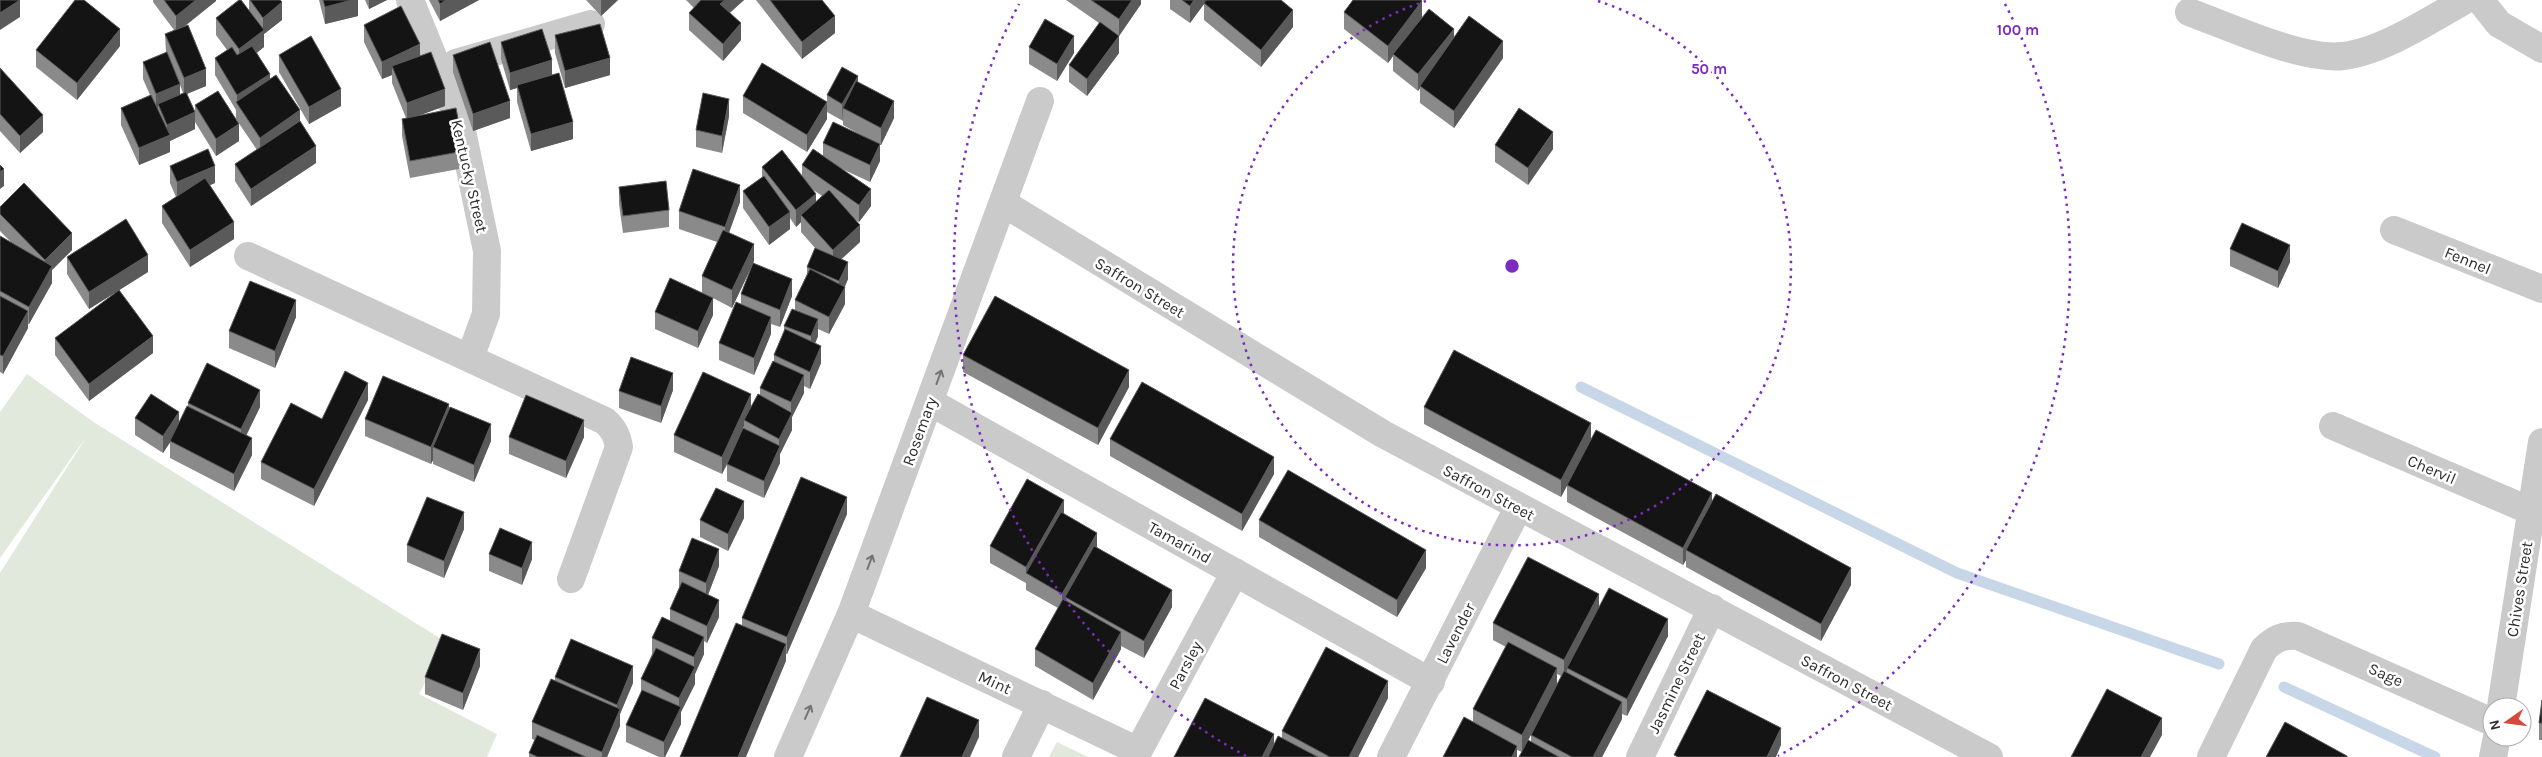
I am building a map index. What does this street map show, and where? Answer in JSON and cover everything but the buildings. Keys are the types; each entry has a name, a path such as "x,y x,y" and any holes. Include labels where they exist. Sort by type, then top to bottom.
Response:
{"street":[{"name":"Kentucky Street","path":"410,0 461,126 488,251 486,314 470,358"},
{"path":"2190,12 2305,54 2344,56 2383,44 2409,32 2464,0"},
{"path":"2480,0 2499,24 2542,49"},
{"path":"438,69 591,24"},
{"name":"Rosemary","path":"788,757 851,614 1040,101"},
{"name":"Saffron Street","path":"1003,203 1384,434 1518,508 1712,608 1813,665 1990,757"},
{"name":"Fennel","path":"2394,230 2542,289"},
{"path":"248,256 605,421 618,436 619,447 571,579"},
{"name":"Tamarind","path":"930,402 1431,682"},
{"name":"Chervil","path":"2333,426 2531,511"},
{"name":"Chives Street","path":"2503,697 2542,442"},
{"name":"Lavender","path":"1391,757 1431,682 1518,508"},
{"name":"Parsley","path":"1137,754 1235,572"},
{"name":"Jasmine Street","path":"1640,757 1712,608"},
{"name":"Mint","path":"851,614 1042,704 1137,754"},
{"name":"Sage","path":"2211,757 2264,649 2278,637 2298,636 2482,718"},
{"path":"1016,757 1042,704"}],"shaded area":[{"path":"27,374 95,423 446,642 419,694 497,734 487,757 0,757 0,573 87,436 0,558 0,412"},
{"path":"1057,742 1088,757 1049,757"}],"waterway":[{"path":"1581,387 1957,573 2219,664"},
{"path":"2284,687 2435,757"}]}
